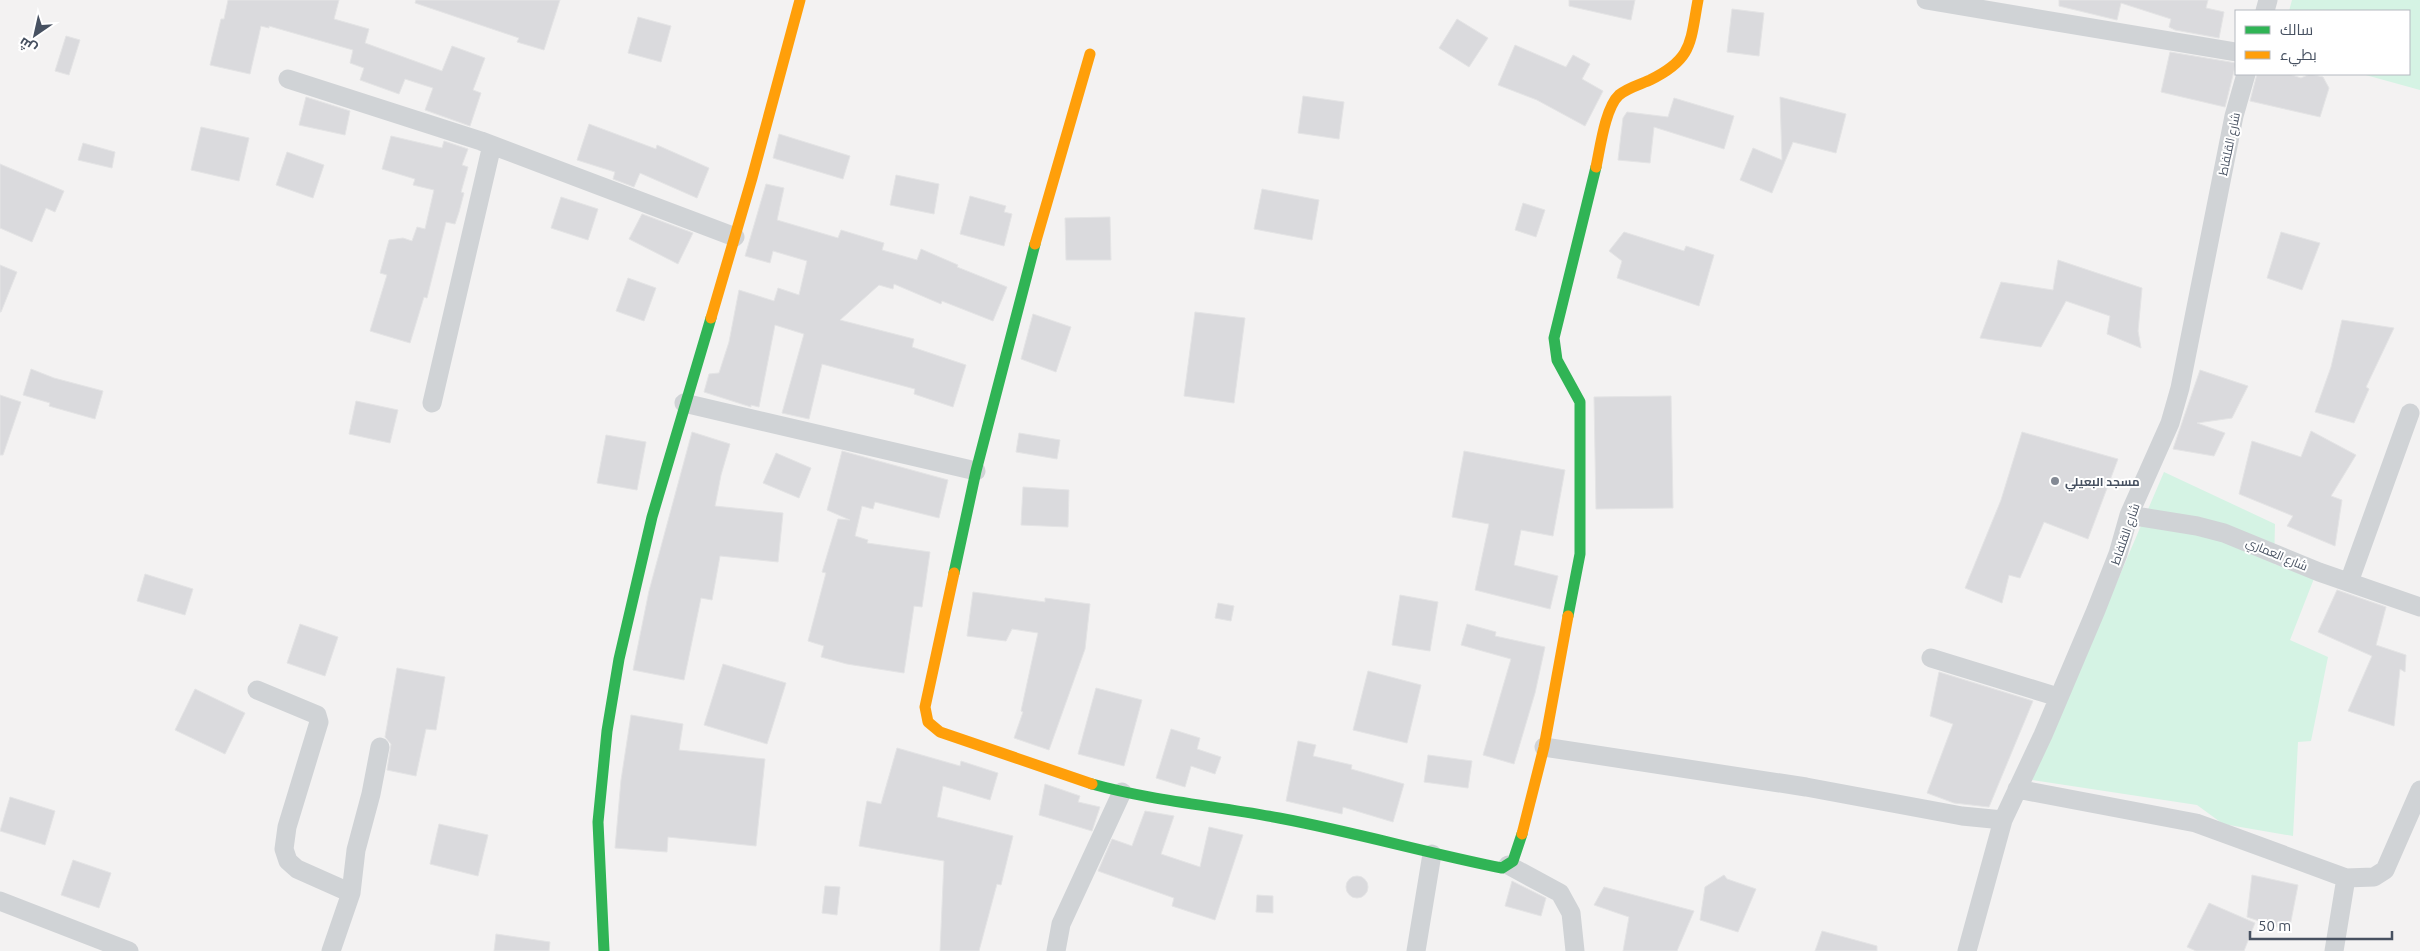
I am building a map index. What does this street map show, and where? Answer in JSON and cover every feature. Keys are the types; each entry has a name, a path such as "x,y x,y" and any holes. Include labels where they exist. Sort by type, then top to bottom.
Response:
{"street":[{"path":"604,951 598,851 598,805 620,649 646,534 735,237 800,0"},
{"path":"1090,54 1036,242 976,471 925,707 925,719 930,727 940,732 1078,780 1122,792 1280,818 1496,868 1508,865 1517,852 1544,747 1580,554 1580,402 1557,360 1554,338 1609,113 1619,95 1664,73 1681,60 1691,40 1698,0"},
{"path":"1926,0 2235,52"},
{"name":"شارع القلفاط","path":"1967,951 2003,820 2058,697 2118,554 2130,515 2170,423 2180,388 2234,116 2246,75"},
{"path":"288,78 492,146 735,237"},
{"path":"432,402 492,146"},
{"path":"684,403 976,471"},
{"path":"2349,582 2410,413"},
{"name":"شارع العماري","path":"2130,515 2197,526 2224,533 2349,582 2420,607"},
{"path":"1932,658 2058,697"},
{"path":"257,690 308,709 317,715 319,722 287,827 284,849 288,860 297,869 351,893"},
{"path":"330,951 351,893 356,850 380,747"},
{"path":"1544,747 1806,787 1962,816 2003,820"},
{"path":"2018,789 2196,823 2346,878 2374,877 2385,870 2420,790"},
{"path":"1056,951 1061,924 1122,792"},
{"path":"1416,951 1432,854"},
{"path":"1508,865 1560,894 1571,913 1575,951"},
{"path":"2334,951 2346,878"},
{"path":"0,901 129,951"}],"green space":[{"path":"2292,0 2420,0 2420,90 2366,75 2410,75 2410,10 2289,10"},
{"path":"2164,472 2275,524 2274,564 2315,576 2290,640 2328,657 2311,741 2298,742 2293,836 2223,824 2197,805 2032,780"}],"building":[{"path":"228,0 339,0 334,19 369,29 365,43 442,71 452,46 485,58 473,90 481,93 470,126 425,110 433,88 405,79 399,94 360,80 364,68 350,63 353,50 269,26 269,28 261,26 250,74 210,65 221,19 224,19"},
{"path":"416,0 560,0 544,50 517,42 519,38 415,3"},
{"path":"1569,0 1635,0 1631,20 1569,6"},
{"path":"2059,0 2208,0 2206,8 2224,12 2219,38 2175,30 2169,27 2171,19 2121,3 2117,20 2059,6"},
{"path":"1732,9 1764,13 1759,56 1727,52"},
{"path":"638,17 671,26 661,62 628,53"},
{"path":"1457,19 1488,38 1469,67 1439,48"},
{"path":"66,36 80,40 69,75 55,71"},
{"path":"1515,45 1566,67 1573,55 1590,64 1582,79 1603,91 1585,126 1537,100 1498,85"},
{"path":"2170,52 2235,63 2225,107 2161,92"},
{"path":"2257,75 2292,75 2301,78 2314,75 2323,77 2329,88 2320,117 2250,101"},
{"path":"1303,96 1344,102 1339,139 1298,133"},
{"path":"306,97 350,111 345,135 299,125"},
{"path":"1780,97 1846,114 1836,153 1793,142 1772,193 1740,180 1753,148 1782,160"},
{"path":"1674,98 1734,116 1724,149 1654,127 1650,163 1618,160 1623,118 1627,112 1668,117"},
{"path":"589,124 656,149 657,145 709,168 697,198 640,173 634,187 613,179 615,172 577,160"},
{"path":"201,127 249,138 239,181 191,170"},
{"path":"779,134 850,156 843,179 773,158"},
{"path":"391,136 442,148 444,141 468,149 462,165 468,167 461,192 464,193 459,212 455,224 446,222 427,298 424,297 410,343 370,331 387,275 380,273 389,240 403,238 412,241 417,227 425,229 434,190 413,185 415,179 382,169"},
{"path":"83,143 115,152 112,168 78,160"},
{"path":"287,152 324,165 313,198 276,185"},
{"path":"0,164 64,191 55,212 46,208 32,242 0,228"},
{"path":"896,175 939,184 934,214 890,205"},
{"path":"766,184 784,188 777,220 838,238 841,230 884,243 882,250 917,260 921,249 958,265 957,267 1007,287 993,321 942,301 941,304 894,284 893,289 879,285 840,320 914,339 912,347 966,365 953,407 914,394 915,389 822,364 809,419 782,413 804,334 775,325 759,407 751,405 751,407 704,392 709,374 719,373 729,342 739,290 774,301 778,288 799,295 807,261 773,251 770,263 745,256"},
{"path":"1262,189 1319,200 1312,240 1254,229"},
{"path":"970,196 1006,206 1004,212 1012,214 1004,246 960,234"},
{"path":"561,197 598,209 588,240 551,228"},
{"path":"1523,203 1545,210 1536,237 1515,230"},
{"path":"642,214 693,233 678,264 629,239"},
{"path":"1110,217 1111,260 1066,260 1065,218"},
{"path":"1624,232 1684,251 1686,246 1714,255 1699,306 1617,278 1622,261 1609,251"},
{"path":"2281,232 2320,243 2302,290 2267,278"},
{"path":"2058,260 2142,288 2138,331 2141,348 2107,334 2110,316 2066,301 2041,347 1980,338 2001,282 2053,290"},
{"path":"0,265 17,272 1,312 0,312"},
{"path":"628,278 656,288 644,321 616,311"},
{"path":"1195,312 1245,318 1234,403 1184,396"},
{"path":"1033,314 1071,327 1056,372 1021,359"},
{"path":"2342,320 2394,328 2366,387 2369,389 2354,423 2315,412 2331,367"},
{"path":"31,369 54,378 103,391 95,419 49,406 50,403 23,395"},
{"path":"2200,370 2248,386 2232,418 2197,423 2225,433 2214,456 2173,449"},
{"path":"0,395 21,402 3,455 0,455"},
{"path":"1671,396 1673,508 1596,509 1594,397"},
{"path":"356,401 398,410 390,443 349,434"},
{"path":"2311,431 2356,455 2331,496 2342,500 2335,546 2287,526 2293,516 2239,494 2252,441 2301,457"},
{"path":"692,432 730,444 715,506 783,513 778,562 720,556 712,600 701,598 684,680 633,670 649,591"},
{"path":"2022,432 2118,459 2088,539 2044,522 2020,578 2009,575 2002,603 1965,588 2001,500"},
{"path":"1019,433 1060,440 1057,459 1016,452"},
{"path":"606,435 646,442 637,490 597,483"},
{"path":"842,451 948,480 939,518 875,502 873,509 862,506 855,536 868,540 867,543 930,552 922,607 914,606 904,673 847,664 821,657 824,646 808,641 826,573 822,572 838,519 850,520 827,510"},
{"path":"1464,451 1565,470 1553,536 1521,530 1514,565 1558,576 1550,609 1475,590 1489,524 1452,517"},
{"path":"776,453 811,468 799,498 763,483"},
{"path":"1023,487 1069,490 1068,527 1021,525"},
{"path":"145,574 193,589 185,615 137,601"},
{"path":"2337,590 2386,607 2376,645 2406,655 2405,672 2400,669 2394,726 2348,711 2372,656 2318,632"},
{"path":"973,592 1045,602 1045,598 1090,604 1085,649 1049,750 1014,738 1023,712 1021,711 1038,633 1012,629 1006,641 967,636"},
{"path":"1400,595 1438,602 1430,651 1392,645"},
{"path":"1218,603 1234,606 1231,621 1215,618"},
{"path":"300,624 338,637 325,676 287,663"},
{"path":"1467,624 1496,632 1495,636 1545,647 1535,693 1514,764 1483,755 1511,659 1461,645"},
{"path":"723,664 786,683 767,744 704,725"},
{"path":"397,668 445,677 436,730 426,729 416,776 387,770 391,744 385,737"},
{"path":"1368,671 1421,685 1407,743 1353,730"},
{"path":"1939,672 2033,701 1989,807 1954,803 1927,793 1953,724 1930,716"},
{"path":"1096,688 1142,700 1124,766 1078,754"},
{"path":"195,689 245,713 225,754 175,730"},
{"path":"631,715 683,724 679,750 765,759 756,846 668,837 667,852 615,848 621,780"},
{"path":"1171,729 1200,738 1197,749 1221,757 1215,774 1191,766 1185,787 1156,778"},
{"path":"1298,741 1316,745 1313,756 1352,765 1351,769 1404,784 1393,822 1343,807 1342,814 1286,801"},
{"path":"897,748 960,766 961,761 998,773 990,800 943,786 937,817 1013,836 1001,885 997,884 979,951 940,951 944,861 859,846 867,801 881,804"},
{"path":"1428,755 1472,761 1468,788 1424,782"},
{"path":"1045,784 1080,796 1078,802 1100,807 1092,831 1039,815"},
{"path":"10,797 55,811 45,845 0,831"},
{"path":"1145,811 1174,816 1161,854 1200,867 1209,827 1243,835 1215,920 1172,906 1174,898 1098,871 1112,839 1132,846"},
{"path":"439,824 488,835 478,876 430,864"},
{"path":"73,860 111,873 99,908 61,895"},
{"path":"1724,875 1727,879 1756,889 1738,932 1700,920 1705,887"},
{"path":"2252,875 2298,885 2289,931 2247,917"},
{"path":"1357,876 1365,879 1368,887 1365,895 1357,898 1349,895 1346,887 1349,879"},
{"path":"1512,881 1546,898 1541,916 1505,906"},
{"path":"825,886 840,887 837,915 822,913"},
{"path":"1604,887 1694,911 1677,951 1623,951 1629,917 1594,905"},
{"path":"1257,895 1273,896 1273,913 1256,912"},
{"path":"2209,903 2255,923 2244,951 2196,951 2187,947"},
{"path":"1822,931 1877,946 1877,951 1815,951"},
{"path":"496,934 550,942 549,951 494,951"}],"traffic: fast":[{"path":"1568,616 1580,554 1580,402 1557,360 1554,338 1596,167"},
{"path":"954,573 976,471 1035,244"},
{"path":"604,951 598,822 607,731 619,659 652,517 711,318"},
{"path":"1092,784 1138,795 1307,824 1502,868 1513,861 1522,834"}],"traffic: slow":[{"path":"711,318 752,178 800,0"},
{"path":"1596,167 1604,129 1614,101 1626,90 1650,80 1675,65 1682,57 1691,39 1698,0"},
{"path":"1035,244 1090,54"},
{"path":"954,573 925,707 928,722 940,732 1092,784"},
{"path":"1522,834 1544,747 1568,616"}],"place":[{"name":"مسجد البعيلي","path":"2055,481"}]}
